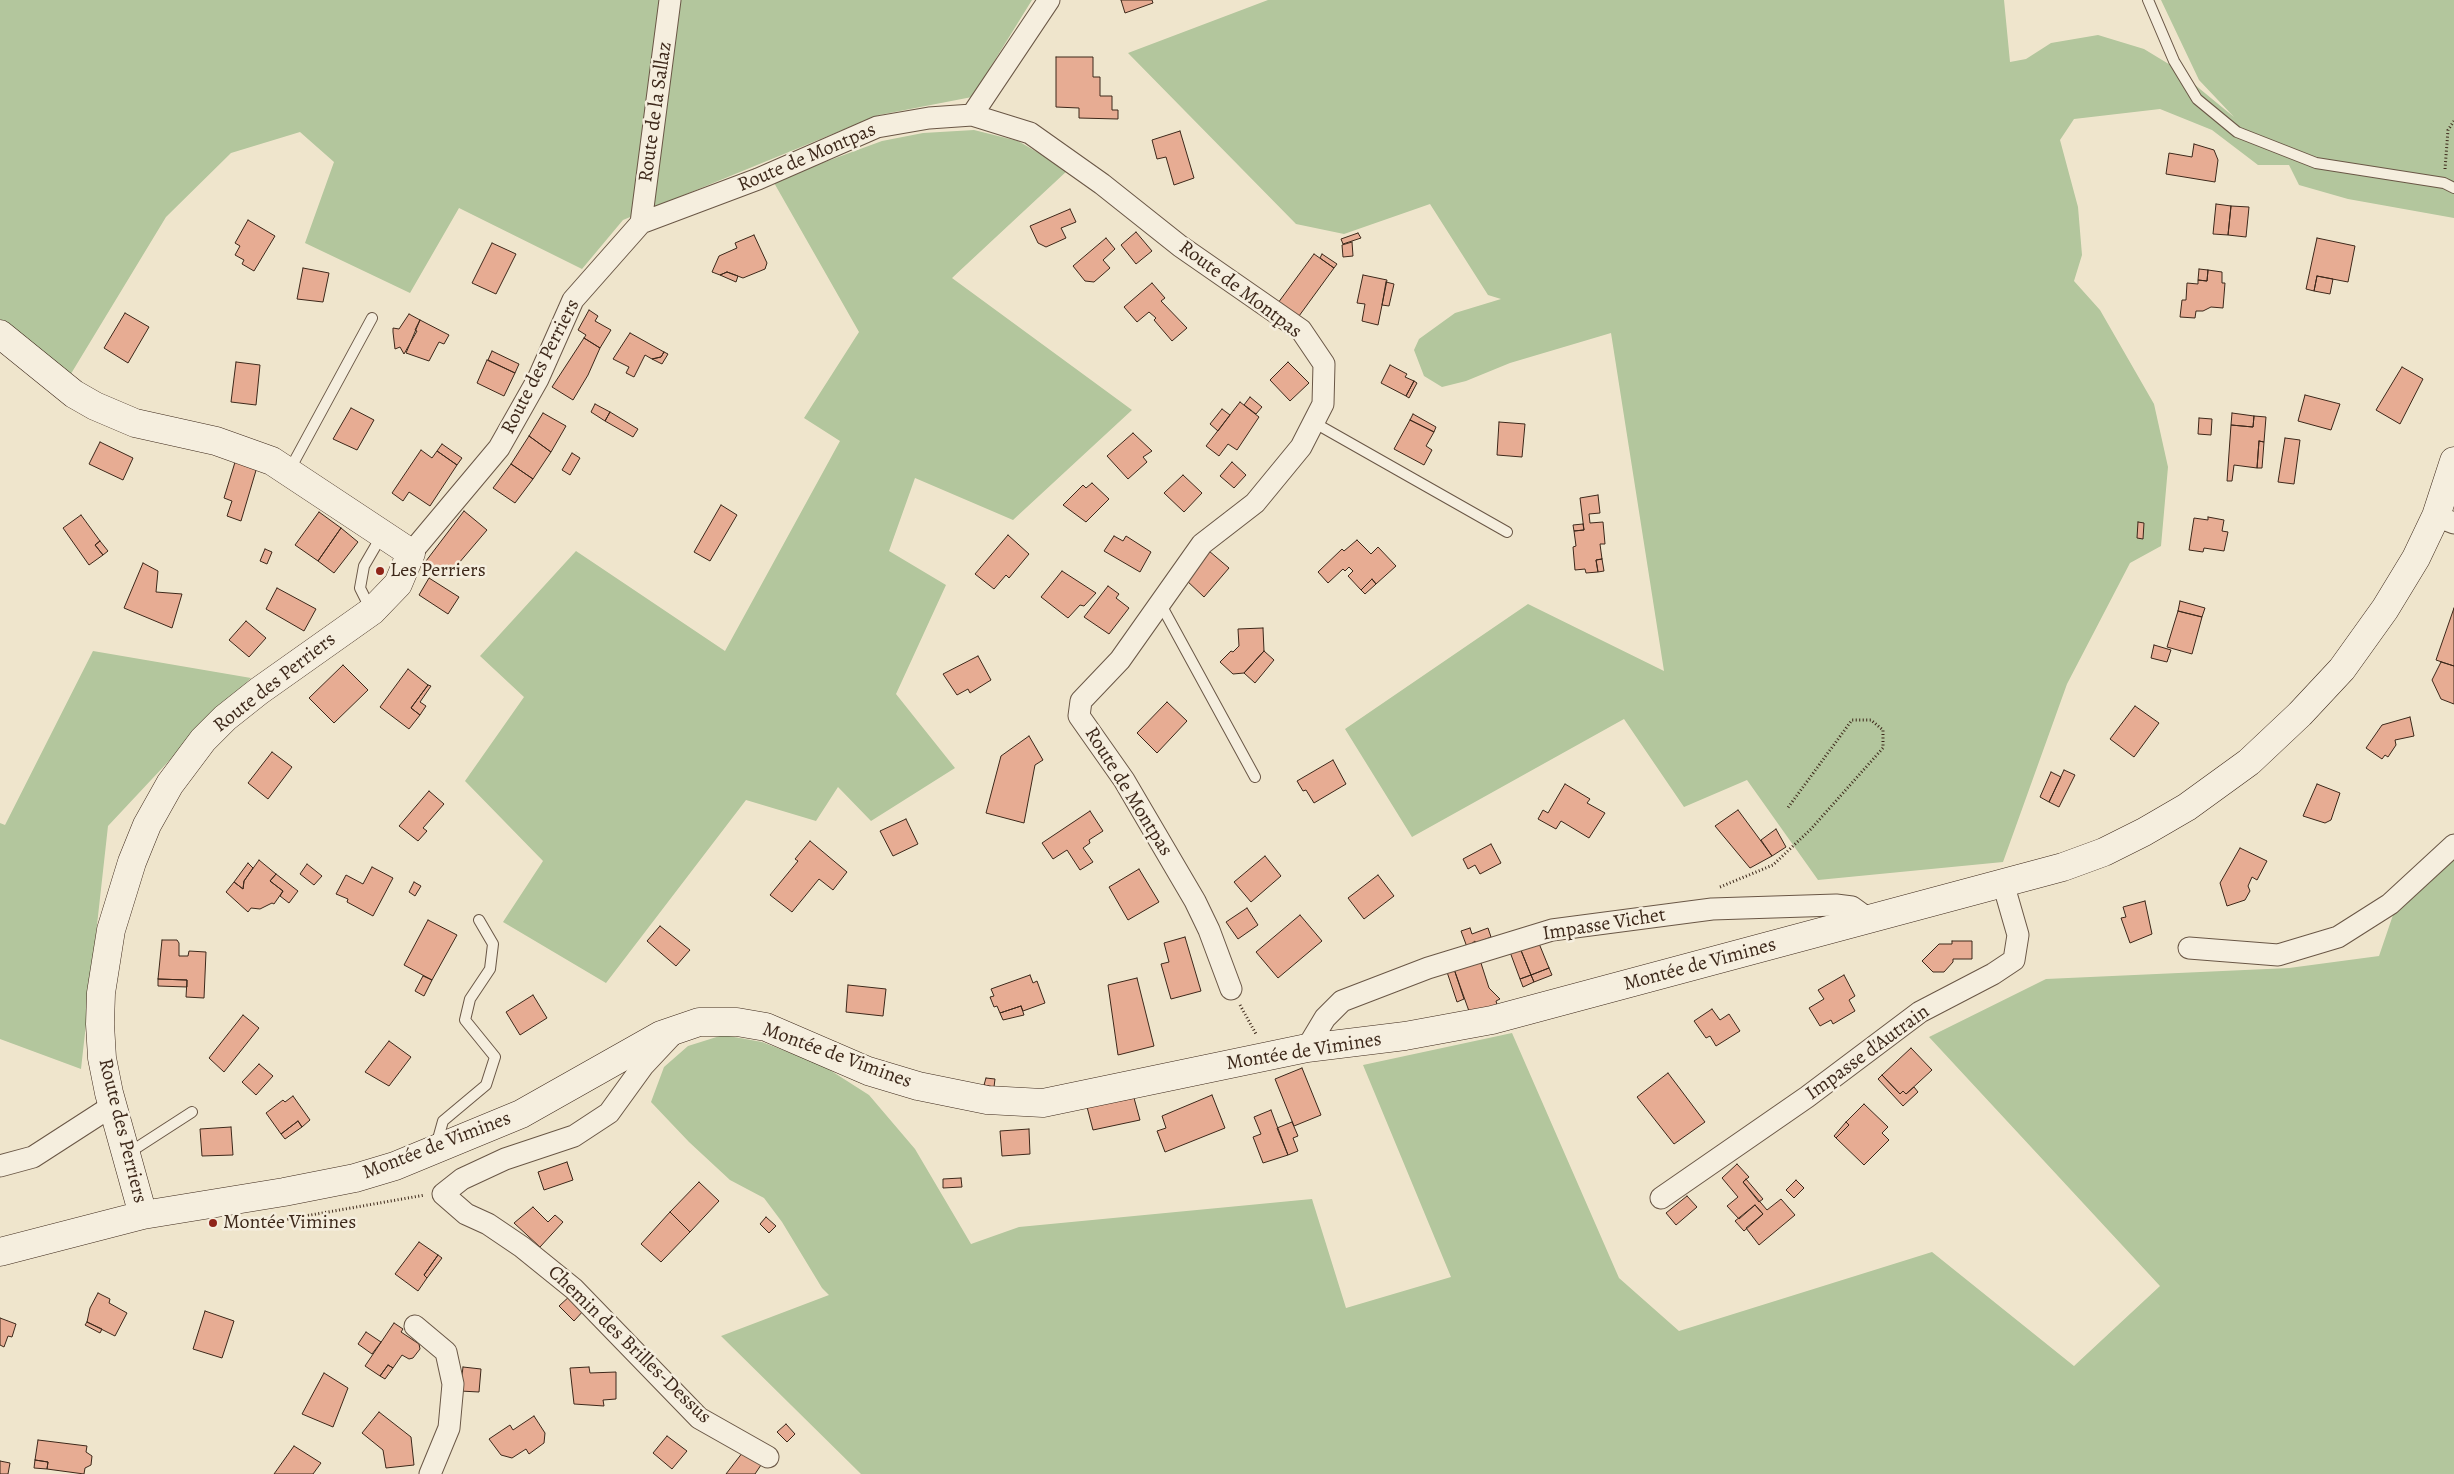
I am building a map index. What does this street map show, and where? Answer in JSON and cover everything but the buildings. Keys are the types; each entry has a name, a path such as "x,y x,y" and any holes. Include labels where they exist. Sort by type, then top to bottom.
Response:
{"street":[{"name":"Route de la Sallaz","path":"641,223 670,0"},
{"path":"972,115 1049,0"},
{"name":"Route de Montpas","path":"641,223 758,179 877,127 929,118 972,115 1030,134 1102,184 1180,246 1301,330 1324,364 1323,404 1301,446 1255,503 1202,544 1159,602 1120,660 1081,701 1079,716 1124,780 1195,901 1209,930 1231,989"},
{"name":"Route des Perriers","path":"143,1215 112,1106 102,1058 101,993 111,930 120,898 147,825 175,777 203,740 225,718 259,691 372,611 398,584 412,553 499,448 538,379 572,300 641,223"},
{"path":"0,334 74,394 113,416 245,450 272,461 412,553"},
{"name":"Montée de Vimines","path":"0,1252 143,1215 284,1192 355,1178 434,1152 521,1114 661,1035 680,1027 714,1021 737,1022 766,1028 893,1080 952,1094 1016,1102 1043,1102 1082,1096 1307,1048 1404,1036 1492,1020 2063,867 2104,852 2187,807 2249,762 2300,714 2342,669 2386,609 2416,558 2445,520 2454,461"},
{"path":"2189,948 2278,955 2338,936 2390,904 2454,845"},
{"name":"Impasse d'Autrain","path":"1661,1198 1807,1098 1920,1012 1993,974 2014,960 2018,936 2002,883"},
{"name":"Impasse Vichet","path":"1307,1048 1325,1018 1342,1001 1428,968 1552,930 1722,909 1836,905 1852,907 1870,920"},
{"name":"Chemin des Brilles-Dessus","path":"680,1027 643,1066 609,1113 574,1136 505,1159 462,1179 443,1194 466,1214 488,1224 522,1247 574,1288 699,1418 768,1457"},
{"path":"0,1166 33,1157 112,1106"},
{"path":"415,1326 446,1352 453,1384 450,1428 430,1474"}],"lane":[{"path":"2148,0 2174,61 2197,99 2238,132 2316,163 2444,183 2454,188"},
{"path":"289,472 372,318"},
{"path":"1313,422 1507,532"},
{"path":"372,611 360,588 364,566 383,534"},
{"path":"1159,602 1255,777"},
{"path":"434,1152 443,1121 486,1085 495,1057 465,1020 470,999 490,969 493,944 479,920"},
{"path":"126,1155 192,1112"}],"path":[{"path":"2444,183 2448,130 2454,121"},
{"path":"1722,909 1715,897 1718,888 1773,865 1811,829 1884,748 1882,730 1871,720 1852,720 1787,809"},
{"path":"1231,989 1268,1056"}],"green space":[{"path":"0,0 1032,0 972,97 879,115 623,220 582,269 459,208 410,293 305,243 334,162 300,132 231,153 166,217 69,377 0,319"},
{"path":"1268,0 2004,0 2010,62 2026,59 2051,43 2098,35 2144,49 2172,66 2234,117 2199,80 2161,0 2454,0 2454,218 2348,199 2299,185 2289,165 2258,165 2212,130 2160,109 2074,119 2060,140 2078,207 2082,255 2074,281 2100,310 2154,404 2168,467 2161,546 2130,563 2067,684 2003,862 1818,880 1747,780 1684,807 1624,719 1412,837 1345,729 1528,604 1664,671 1611,333 1510,363 1466,381 1442,387 1424,376 1414,350 1419,339 1455,313 1501,299 1488,295 1430,204 1344,234 1296,224 1128,53"},
{"path":"974,130 1018,141 1068,170 952,278 1132,410 1013,520 915,478 889,551 946,585 896,694 955,768 871,821 838,787 816,821 746,800 606,983 503,922 543,861 465,781 524,697 480,656 576,551 725,651 840,441 804,418 859,332 773,181 882,141 923,133"},
{"path":"93,651 251,678 181,748 108,826 81,1069 0,1039 0,823 5,825"},
{"path":"2454,859 2454,1474 861,1474 721,1336 829,1295 822,1288 782,1222 764,1198 730,1180 689,1142 651,1102 664,1067 688,1046 723,1035 762,1042 822,1065 869,1095 915,1149 971,1244 1019,1227 1312,1199 1346,1308 1451,1277 1363,1065 1512,1033 1619,1278 1679,1331 1932,1252 2074,1366 2160,1286 1929,1037 2046,979 2289,968 2379,956 2393,915"}],"place":[{"name":"Les Perriers","path":"380,571"},
{"name":"Montée Vimines","path":"213,1223"}]}
